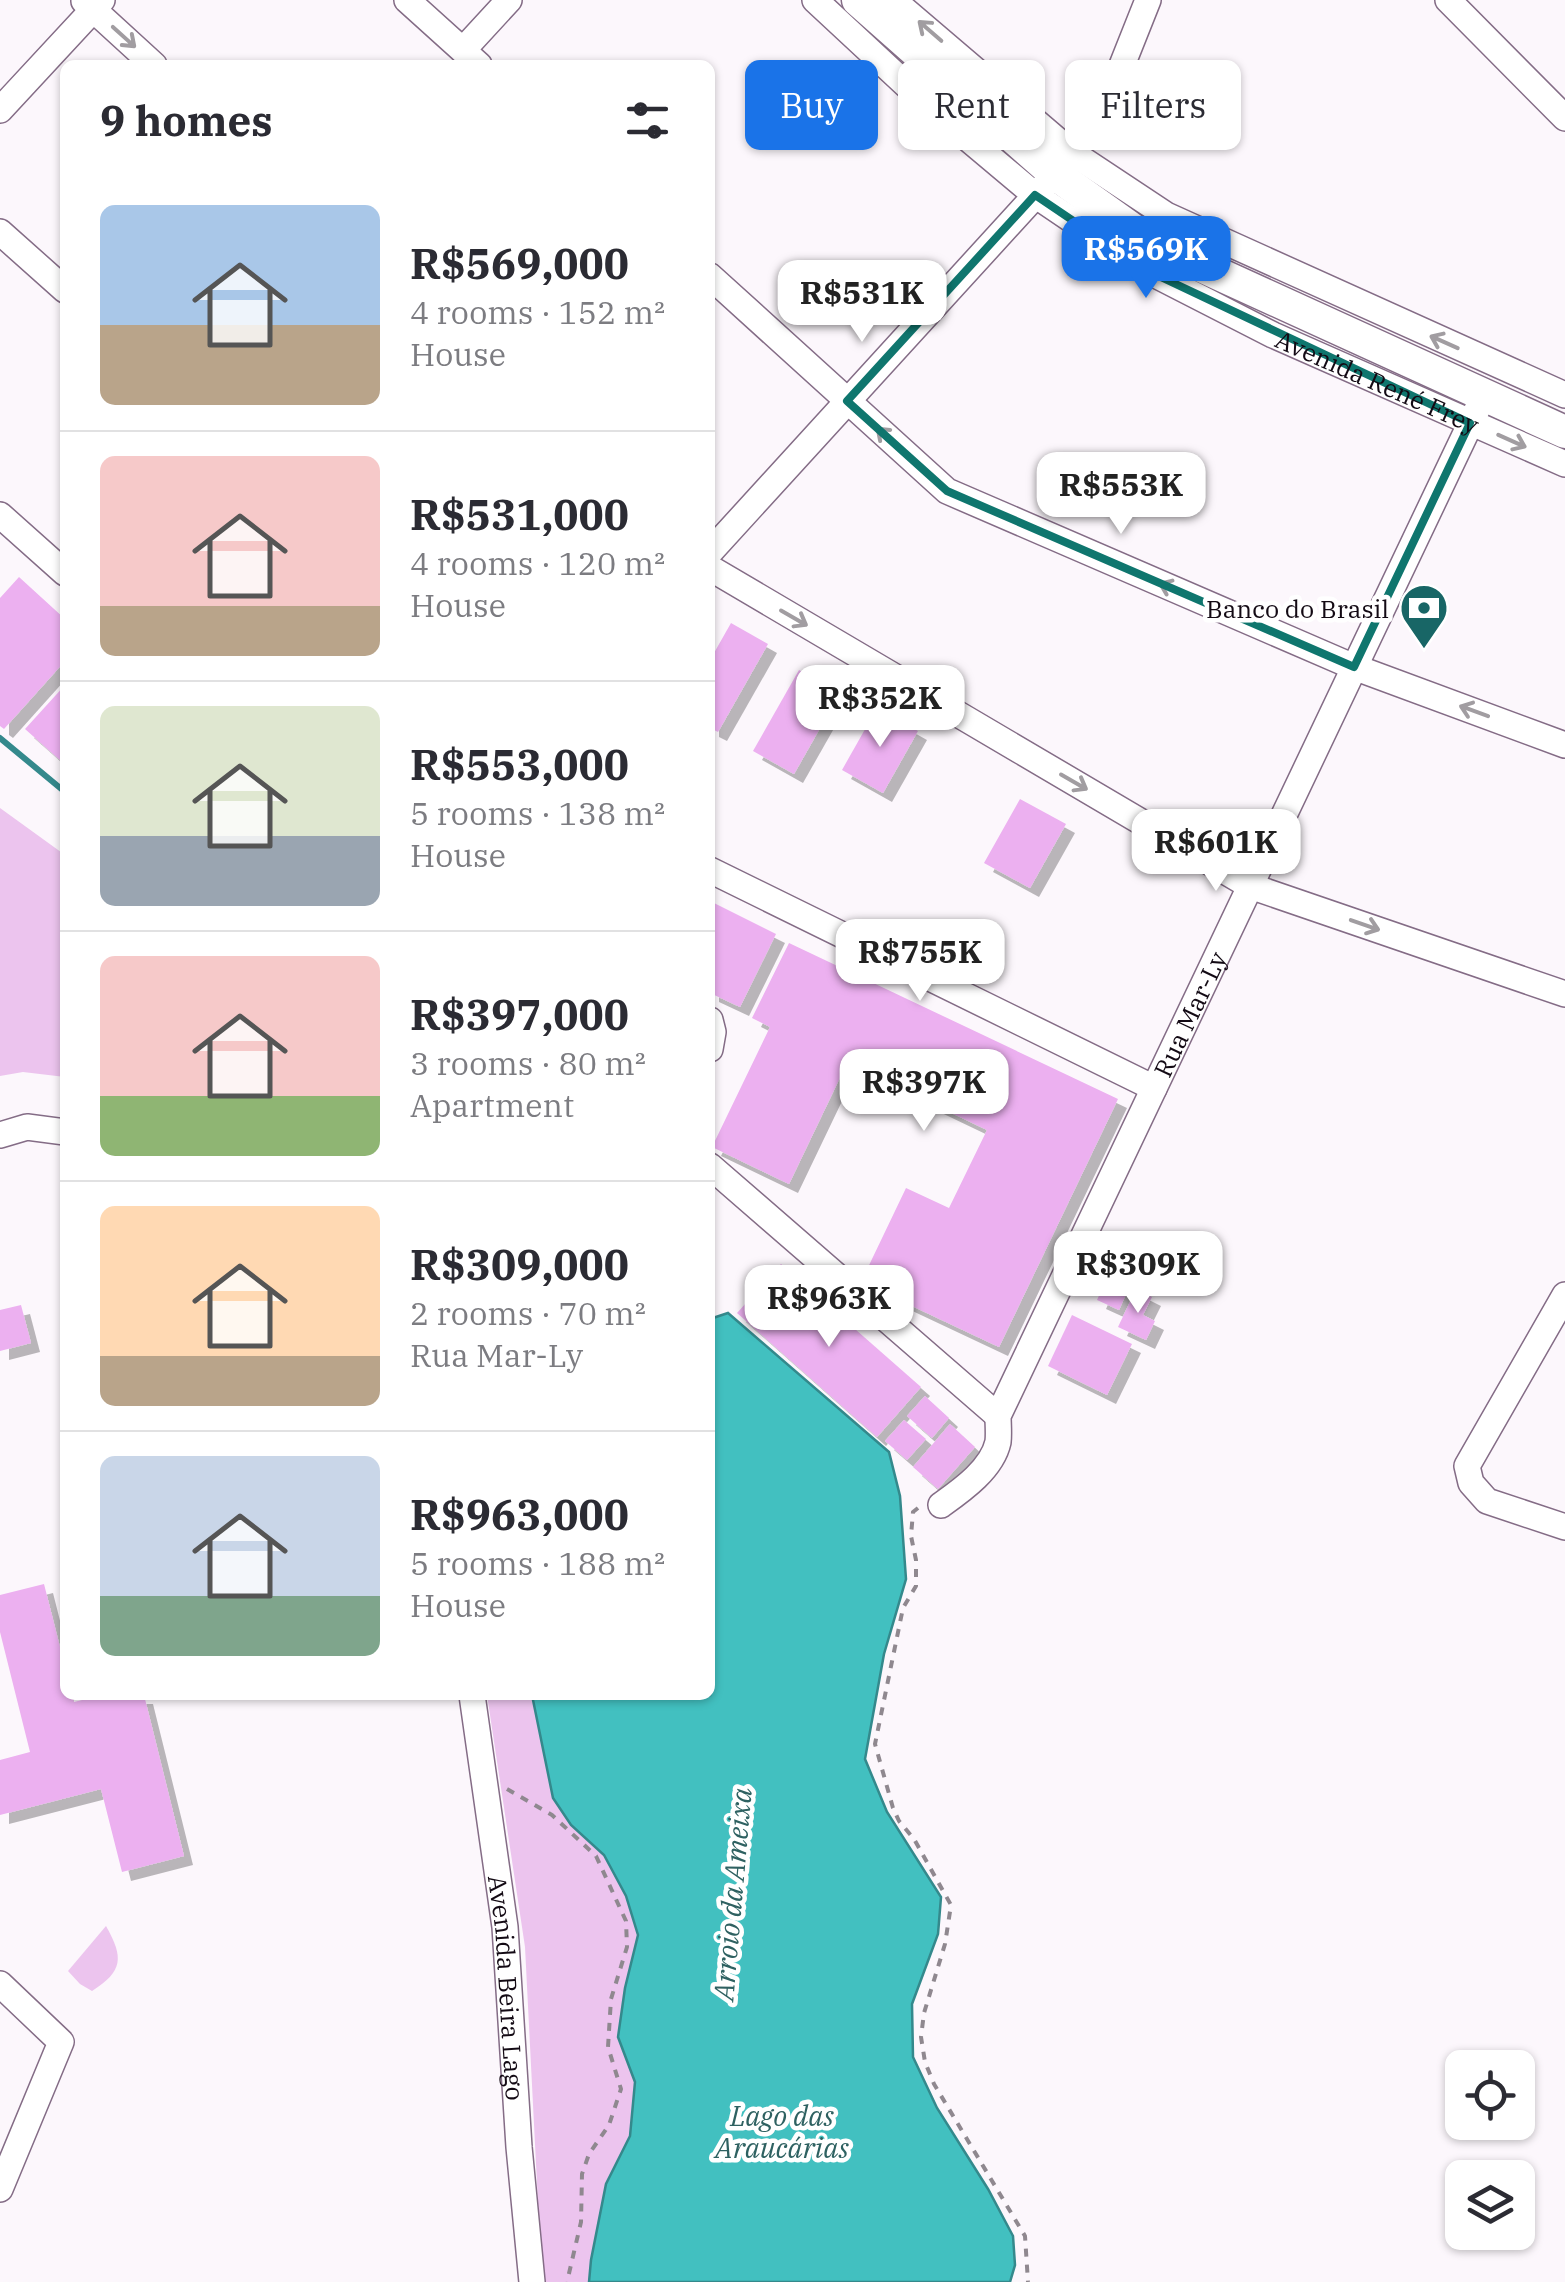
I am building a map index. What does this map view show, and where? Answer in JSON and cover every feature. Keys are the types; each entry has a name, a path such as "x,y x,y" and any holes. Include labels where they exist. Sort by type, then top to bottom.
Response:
{"main road":[{"name":"Avenida René Frey","path":"858,0 1054,174 1152,244 1477,409 1565,432"}],"street":[{"path":"407,0 471,58 509,0"},
{"name":"Avenida René Frey","path":"814,0 929,106 1054,174 1166,215 1565,395"},
{"name":"Avenida René Frey","path":"893,0 1054,174"},
{"path":"715,547 1054,174 1109,98 1148,0"},
{"path":"1448,0 1565,118"},
{"path":"0,110 92,3 149,60"},
{"path":"0,232 60,286"},
{"path":"715,281 947,492 1354,667 1565,745"},
{"name":"Avenida René Frey","path":"1477,409 1565,464"},
{"name":"Rua Mar-Ly","path":"941,1504 984,1468 998,1444 998,1416 1477,409"},
{"path":"0,515 60,569"},
{"path":"715,571 1250,886 1565,994"},
{"path":"715,872 1154,1088"},
{"path":"0,1136 27,1127 60,1131"},
{"path":"715,1170 998,1416"},
{"path":"1565,1295 1466,1466 1471,1483 1487,1500 1565,1528"},
{"name":"Avenida Beira Lago","path":"473,1700 505,1927 532,2282"},
{"path":"0,1984 60,2042 0,2190"}],"path":[{"path":"941,1504 926,1502 913,1512 916,1586 903,1608 875,1744 899,1822 914,1839 951,1905 945,1944 924,2014 921,2037 925,2062 934,2084 1026,2236 1028,2282"},
{"path":"502,1785 552,1815 596,1856 626,1921 628,1947 611,1998 608,2047 621,2089 609,2125 589,2154 582,2174 581,2222 567,2282"}],"highlighted area":[{"path":"1035,195 1146,270 1470,423 1354,667 947,491 847,401"}],"shaded area":[{"path":"0,808 60,851 60,1076 23,1072 0,1076"},
{"path":"488,1700 533,1700 553,1798 571,1825 604,1855 626,1896 638,1935 618,2037 635,2082 630,2136 606,2184 589,2282 542,2282 525,1947"},
{"path":"106,1926 116,1947 117,1963 110,1977 92,1991 68,1971"}],"water":[{"name":"Lago das Araucárias","path":"728,1313 889,1452 900,1496 906,1579 884,1654 865,1759 887,1812 941,1897 938,1934 912,2004 913,2057 937,2108 1013,2236 1015,2265 1010,2282 589,2282 606,2184 630,2136 635,2082 618,2037 638,1935 626,1896 604,1855 571,1825 553,1798 533,1700 715,1700 715,1317"}],"building":[{"path":"19,577 60,614 60,667 4,729 0,726 0,598"},
{"path":"731,623 768,644 718,732 715,730 715,651"},
{"path":"799,670 840,693 794,774 753,751"},
{"path":"60,690 60,760 25,729"},
{"path":"877,708 918,731 883,793 842,770"},
{"path":"1020,799 1066,824 1030,888 984,863"},
{"path":"715,904 776,934 740,1007 715,995"},
{"path":"789,943 1118,1099 999,1347 861,1282 906,1188 949,1208 987,1130 847,1063 789,1184 715,1148 715,1141 770,1027 752,1018"},
{"path":"1111,1258 1137,1270 1119,1310 1097,1300 1103,1287 1098,1285"},
{"path":"781,1264 921,1387 877,1437 737,1313"},
{"path":"1136,1289 1152,1297 1143,1315 1155,1321 1146,1340 1118,1327"},
{"path":"21,1305 31,1343 0,1351 0,1310"},
{"path":"1072,1315 1132,1344 1107,1395 1048,1366"},
{"path":"925,1396 949,1418 932,1438 907,1416"},
{"path":"904,1420 926,1439 907,1460 885,1441"},
{"path":"950,1424 975,1447 938,1489 913,1467"},
{"path":"44,1584 60,1647 60,1700 145,1700 184,1856 122,1872 101,1789 0,1815 0,1760 30,1752 0,1632 0,1595"}],"waterway":[{"name":"Arroio da Ameixa","path":"0,738 60,788"}],"place":[{"name":"Banco do Brasil","path":"1424,650"}]}
